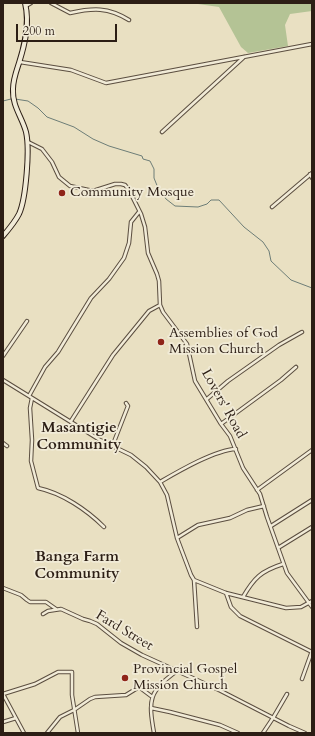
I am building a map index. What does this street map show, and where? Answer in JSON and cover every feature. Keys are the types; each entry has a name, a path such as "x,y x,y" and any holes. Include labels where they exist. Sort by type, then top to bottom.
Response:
{"street":[{"path":"3,236 16,218 22,205 25,188 28,142 12,95 14,80 20,62 27,30 26,5 31,3"},
{"path":"51,3 70,13 83,10 101,9 118,13 129,20"},
{"path":"20,62 71,70 106,83 312,44"},
{"path":"162,132 245,57"},
{"name":"Lovers' Road","path":"28,142 42,149 52,162 58,177 66,184 93,191 115,184 125,185 129,190 145,227 148,253 159,281 160,305 167,319 187,344 194,377 221,424 230,436 243,468 260,494 287,573 312,607"},
{"path":"272,207 311,173 312,178"},
{"path":"29,396 45,367 58,352 91,298 124,258 129,243 131,224 139,212"},
{"path":"71,421 113,355 149,312 160,305"},
{"path":"3,356 27,321"},
{"path":"207,399 228,381 279,345 302,332"},
{"path":"221,424 296,367"},
{"path":"3,380 112,447 131,455 146,467 160,482 167,495 178,538 191,576 194,580 197,627"},
{"path":"32,398 30,408 32,440 31,461 38,488 49,490 78,507 93,517 104,527"},
{"path":"112,447 128,406 126,403"},
{"path":"3,443 7,446"},
{"path":"160,482 213,455 226,450 236,449"},
{"path":"257,490 312,450"},
{"path":"271,526 312,500"},
{"path":"178,538 198,525 230,518 247,510 264,506"},
{"path":"278,548 312,527"},
{"path":"243,597 255,578 272,567 283,564"},
{"path":"194,580 226,593 286,608 301,607 312,601"},
{"name":"Fard Street","path":"3,588 21,595 30,602 46,602 56,609 66,611 97,624 130,648 306,733"},
{"path":"226,593 231,607 240,616 312,652 302,679"},
{"path":"43,614 56,609"},
{"path":"154,733 151,696 167,678 177,670"},
{"path":"24,733 3,694 35,684 58,672 72,672 72,695 78,733"},
{"path":"47,733 60,717 74,710 90,698 126,695 139,687 151,696"},
{"path":"263,733 287,694"},
{"path":"151,708 220,725 238,733"},
{"path":"3,722 16,718"}],"green space":[{"path":"191,3 312,3 312,11 290,14 285,25 288,46 248,53 241,47 219,7"}],"waterway":[{"path":"3,101 11,99"},
{"path":"15,99 28,101 47,117 74,127 93,139 109,146 142,156 143,159 150,161 154,169 154,178 158,188 166,199 175,206 198,207 207,204 211,200 219,200 244,227 263,242 269,251 271,261 291,280 312,288"}],"place":[{"name":"Community Mosque","path":"62,193"},
{"name":"Assemblies of God Mission Church","path":"161,342"},
{"name":"Provincial Gospel Mission Church","path":"125,678"}],"district":[{"name":"Masantigie Community","path":"79,438"},
{"name":"Banga Farm Community","path":"77,566"}]}
